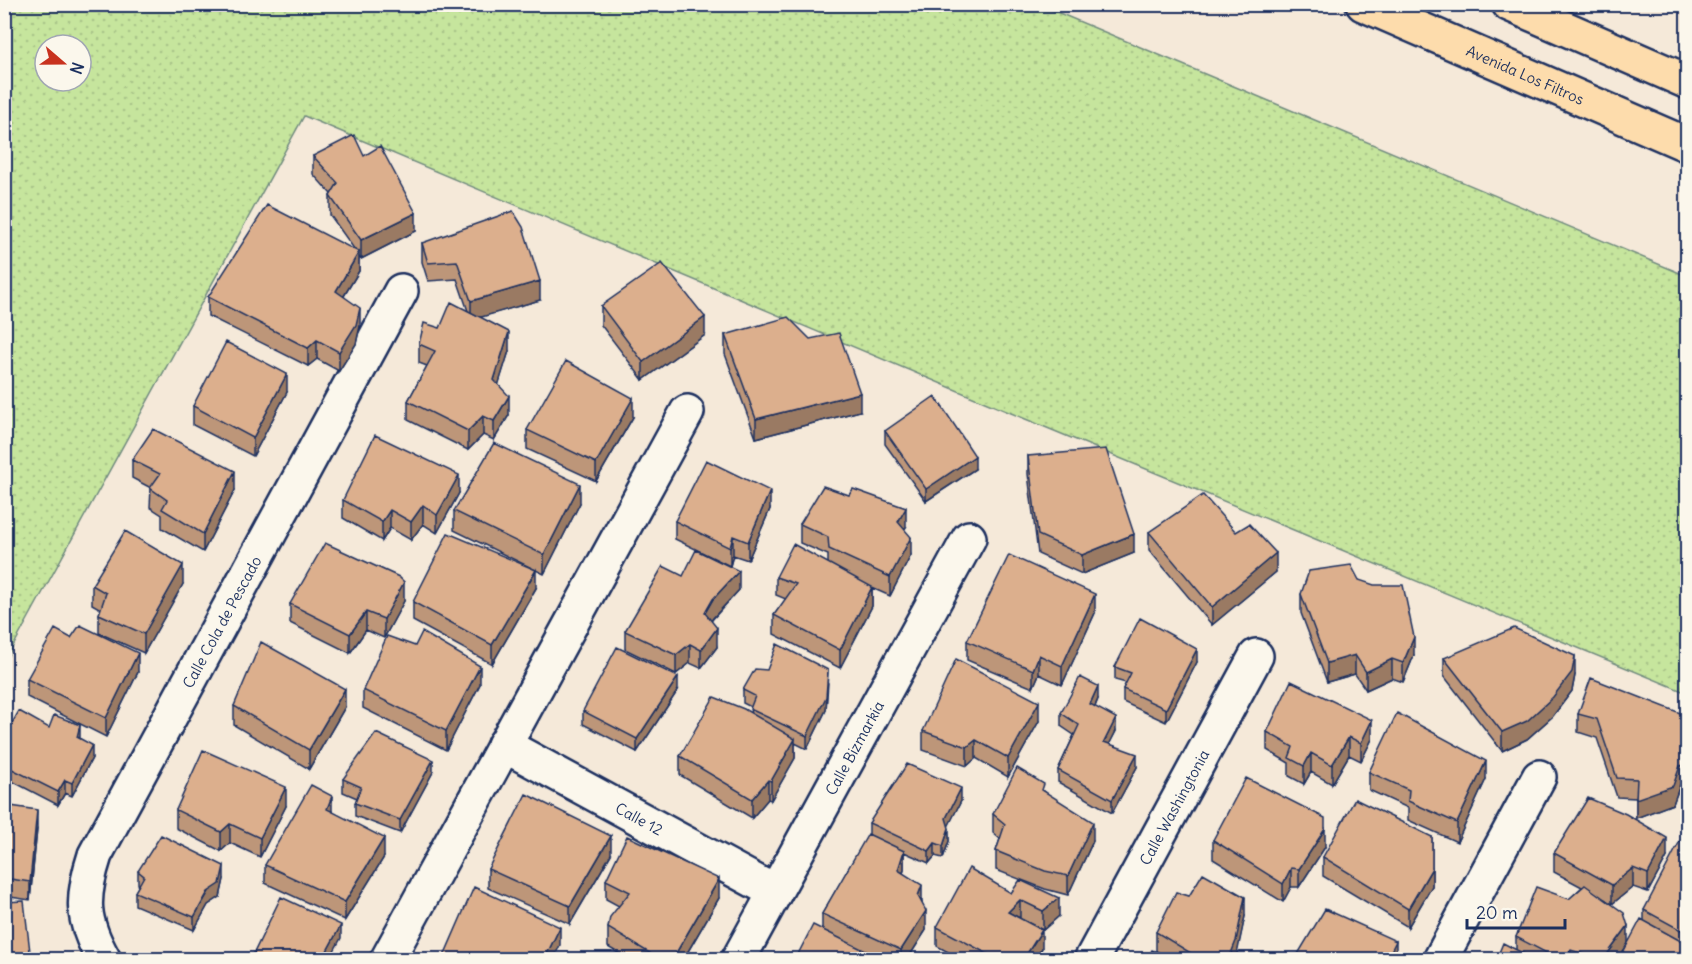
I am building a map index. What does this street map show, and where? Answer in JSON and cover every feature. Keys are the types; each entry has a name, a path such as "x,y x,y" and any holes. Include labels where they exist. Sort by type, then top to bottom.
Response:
{"main road":[{"name":"Avenida Los Filtros","path":"1363,4 1688,145"},
{"path":"1509,4 1688,82"}],"street":[{"name":"Calle Cola de Pescado","path":"104,960 86,914 85,896 95,855 401,291"},
{"path":"387,960 687,412"},
{"name":"Calle Bizmarkia","path":"738,960 969,538"},
{"name":"Calle Washingtonia","path":"1091,960 1256,656"},
{"name":"Calle 12","path":"504,746 775,892"},
{"path":"1440,960 1539,777"}],"green space":[{"path":"5,5 1040,5 1687,276 1687,693 1011,413 304,116 5,661"}],"building":[{"path":"354,135 364,156 380,146 416,213 361,240 330,196 338,183 313,156"},
{"path":"267,205 359,252 336,291 360,308 356,325 339,352 317,340 308,348 208,297"},
{"path":"513,211 523,227 540,281 471,301 457,261 428,263 422,243"},
{"path":"662,263 705,317 643,362 601,306"},
{"path":"451,302 509,332 494,380 509,396 494,421 483,416 468,431 408,401 435,351 419,344 424,323 440,328"},
{"path":"788,317 810,339 839,333 860,393 756,419 725,335"},
{"path":"226,342 287,374 253,438 193,406"},
{"path":"566,361 633,398 596,463 527,430"},
{"path":"935,396 975,456 926,489 885,431"},
{"path":"153,429 235,471 203,534 162,509 167,500 150,488 160,474 132,460"},
{"path":"375,435 459,475 437,515 423,505 411,522 390,510 382,522 343,500"},
{"path":"494,443 580,484 544,555 454,511"},
{"path":"1106,449 1134,534 1082,555 1038,535 1028,456"},
{"path":"706,460 770,491 748,542 733,536 730,548 675,521"},
{"path":"823,486 849,495 853,489 906,508 898,522 911,537 890,577 829,549 828,537 800,524"},
{"path":"1203,495 1236,532 1249,524 1276,553 1212,607 1149,532"},
{"path":"125,531 183,565 144,634 99,614 106,593 92,585"},
{"path":"448,533 536,570 492,645 413,602"},
{"path":"325,543 399,577 404,582 384,619 366,612 350,634 290,604"},
{"path":"793,544 872,587 840,650 774,615 796,584 776,577"},
{"path":"696,550 739,571 713,599 705,613 717,628 701,650 690,644 676,655 625,631 663,566 683,576"},
{"path":"1009,555 1095,594 1062,666 1039,655 1033,670 967,641"},
{"path":"1351,565 1359,580 1374,585 1403,585 1414,637 1403,663 1392,659 1366,672 1355,655 1327,663 1301,594 1309,571"},
{"path":"1140,618 1197,649 1166,709 1123,689 1131,673 1115,667"},
{"path":"80,625 138,653 106,718 27,679 55,629 71,638"},
{"path":"1514,628 1575,656 1572,672 1553,697 1527,721 1502,732 1444,658"},
{"path":"422,632 480,666 446,731 363,690 387,636 415,646"},
{"path":"261,642 345,689 309,750 234,706"},
{"path":"777,644 828,670 826,697 807,736 750,709 755,696 743,690 755,669 767,670"},
{"path":"617,647 678,677 637,739 583,711"},
{"path":"956,659 1039,702 1008,758 976,740 967,747 923,731"},
{"path":"1080,677 1098,686 1090,704 1116,718 1104,742 1137,754 1112,800 1058,770 1079,725 1061,713"},
{"path":"1591,678 1688,716 1688,764 1680,766 1673,786 1636,799 1637,779 1617,778 1597,719 1578,714"},
{"path":"1291,681 1372,720 1361,743 1349,737 1332,765 1311,753 1304,766 1289,758 1293,747 1267,732"},
{"path":"714,697 744,709 795,739 771,781 768,780 752,799 680,756"},
{"path":"19,711 49,728 54,715 80,725 77,737 92,745 72,783 65,780 58,792 4,765 4,737"},
{"path":"1397,713 1486,761 1457,823 1408,801 1409,790 1369,772"},
{"path":"376,733 433,760 400,820 355,803 361,787 343,779"},
{"path":"203,750 286,787 260,838 230,824 221,832 176,810"},
{"path":"907,764 961,788 946,818 949,828 943,846 935,843 929,851 869,823"},
{"path":"1017,768 1044,784 1042,790 1093,822 1068,876 1045,871 996,851 1005,824 993,814"},
{"path":"1246,778 1325,818 1325,829 1299,869 1291,868 1283,884 1213,840"},
{"path":"311,785 332,796 327,809 384,838 345,902 265,865"},
{"path":"526,794 611,836 570,906 488,869"},
{"path":"1588,798 1626,814 1667,838 1648,874 1633,868 1612,885 1554,853"},
{"path":"1355,799 1432,837 1432,868 1408,909 1323,857"},
{"path":"4,805 37,810 30,882 4,878"},
{"path":"868,834 904,851 898,870 922,885 918,896 926,911 901,950 822,914"},
{"path":"161,835 224,866 220,884 208,892 194,917 135,892 144,876 138,871"},
{"path":"627,836 719,879 672,960 661,960 608,928 610,917 630,892 606,880"},
{"path":"1680,841 1688,846 1688,934 1644,910"},
{"path":"969,868 1011,893 1020,880 1059,898 1043,911 1020,900 1008,912 1042,930 1023,960 999,960 937,927"},
{"path":"1203,873 1245,897 1236,941 1230,956 1220,953 1214,960 1202,960 1156,932 1176,892 1189,896"},
{"path":"1585,885 1624,913 1628,926 1603,960 1571,950 1560,960 1516,937 1536,887 1569,899"},
{"path":"474,887 560,927 544,960 451,960 444,956"},
{"path":"281,897 341,925 322,960 251,959"},
{"path":"24,901 31,960 4,960 4,902"},
{"path":"1325,909 1396,941 1391,951 1375,957 1374,960 1307,960 1298,954"},
{"path":"1641,919 1688,945 1688,960 1619,960"},
{"path":"813,925 884,960 795,960"},
{"path":"1503,943 1536,960 1496,960"},
{"path":"1152,950 1175,960 1147,960"}]}
